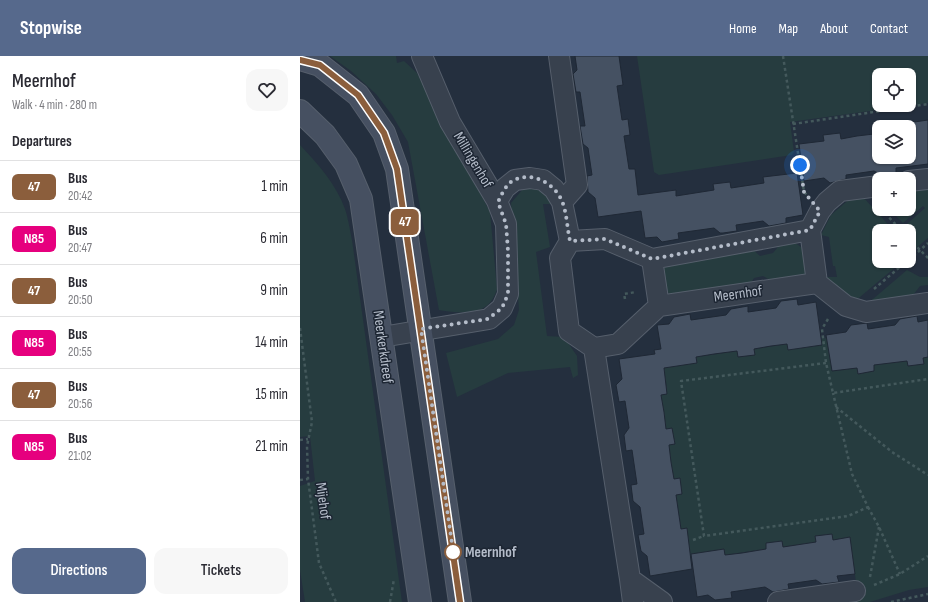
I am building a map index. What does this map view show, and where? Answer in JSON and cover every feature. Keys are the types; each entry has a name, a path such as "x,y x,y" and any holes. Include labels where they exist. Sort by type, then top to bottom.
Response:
{"main road":[{"path":"300,60 320,65 358,95 384,133 397,169 460,602"},
{"name":"Meerkerkdreef","path":"300,111 325,135 346,164 361,199 420,602"}],"street":[{"name":"Millingenhof","path":"382,337 421,329 488,319 502,308 508,294 508,251 506,224 498,202 450,122 422,56"},
{"path":"559,56 577,185 562,202"},
{"path":"498,202 505,188 515,180 530,178 543,180 554,189 562,202 570,241 560,258 569,331 594,348 618,344 659,306 652,259"},
{"path":"916,181 928,179"},
{"path":"872,187 840,191 827,202 820,211 810,230 817,283 847,305 866,312 928,303"},
{"path":"570,241 605,239 652,259 810,230"},
{"name":"Meernhof","path":"659,306 817,283"},
{"path":"594,348 633,602"},
{"path":"630,579 662,602"},
{"path":"778,602 861,589"}],"path":[{"path":"783,56 804,192 820,211"},
{"path":"793,124 928,104"},
{"path":"887,216 895,224"},
{"path":"916,253 928,243"},
{"path":"916,246 928,258"},
{"path":"899,268 856,306 847,305 822,329 826,363 852,474 879,527 900,574"},
{"name":"Mijehof","path":"300,328 312,422 308,439 308,479 319,563 336,602"},
{"path":"704,536 681,381 826,363"},
{"path":"833,393 928,379"},
{"path":"836,407 892,452 928,475"},
{"path":"300,440 308,439"},
{"path":"300,480 308,479"},
{"path":"693,540 704,536 848,516 868,507"},
{"path":"861,589 879,527"},
{"path":"861,589 900,574 928,556"},
{"path":"390,602 396,573"},
{"path":"891,602 928,594"}],"green space":[{"path":"330,56 396,56 397,63 404,61 417,73 490,212 497,289 488,305 474,312 439,310 408,142 392,115 376,94 351,71"},
{"path":"637,56 928,56 928,103 916,105 916,68 872,68 872,111 790,122 794,152 792,155 659,175 654,172"},
{"path":"300,145 332,183 345,209 348,220 402,602 305,602 300,570 300,486 315,481 310,436 300,437"},
{"path":"928,186 928,238 916,248 916,224 907,224 925,208 923,206 916,212 916,188"},
{"path":"542,188 553,204 543,204 550,247 536,252 547,336 564,337 577,356 578,375 573,378 570,367 508,373 457,397 446,353 498,339 514,325 519,310 511,203 523,189"},
{"path":"852,197 863,197 872,207 872,216 880,216 888,224 872,224 872,268 894,268 854,302 830,284 826,277 837,277 835,266 833,266 829,237 821,235 831,215"},
{"path":"896,216 911,216 903,223"},
{"path":"788,241 795,243 803,249 806,258 807,276 779,285 763,276 754,278 747,289 672,296 665,290 662,272 667,263 749,246 760,256 773,253 782,242"},
{"path":"907,270 920,277 928,277 928,285 920,286 910,299 866,305"},
{"path":"827,338 832,371 857,368 858,374 874,371 873,365 907,361 908,366 924,364 923,358 928,357 928,587 909,590 870,602 816,602 858,597 850,537 833,540 831,534 815,536 816,542 783,547 782,541 766,543 766,549 725,555 724,549 708,552 709,558 685,561 687,528 681,529 676,495 682,494 680,478 673,479 668,445 675,444 672,428 666,429 661,395 667,394 666,382 660,371 667,361 697,363 696,357 737,351 739,357 754,355 754,349"}],"building":[{"path":"575,56 619,56 623,85 617,86 622,120 628,119 630,135 624,136 629,169 635,169 638,195 676,190 676,196 714,190 713,184 730,182 731,188 764,183 763,177 797,173 803,215 786,218 786,223 769,226 763,221 736,225 737,231 720,233 714,228 678,233 679,239 662,242 657,237 645,238 641,211 598,217 595,198 588,192 587,176 592,175 588,148 583,144 580,126 585,126 580,92 576,92 573,74 577,70"},
{"path":"928,120 928,164 896,168 896,172 874,171 846,175 846,179 830,183 824,178 804,181 799,144 824,141 823,135 840,133 841,139 872,134 872,164 916,164 916,122"},
{"path":"797,299 798,305 816,302 822,345 788,350 787,344 771,346 754,349 755,355 738,357 737,351 714,354 696,357 697,363 664,368 667,394 661,395 666,429 672,428 675,444 669,445 671,462 674,479 680,478 682,494 676,495 681,529 687,528 692,569 650,576 647,556 641,551 638,535 644,534 640,507 633,501 631,485 637,484 632,450 626,451 624,435 629,428 625,401 619,402 616,385 622,379 619,359 655,354 654,350 661,349 657,325 669,324 674,317 690,314 691,320 726,315 731,309 748,306 748,312 776,308 781,301"},
{"path":"917,316 918,322 928,320 928,357 923,358 924,364 908,366 907,361 874,365 874,371 858,374 857,368 832,371 826,335 846,332 851,325 867,323 868,329 895,325 900,319"},
{"path":"832,534 833,540 850,537 855,574 837,576 839,582 822,584 816,580 788,584 789,589 773,592 765,587 731,592 732,598 715,600 708,595 697,597 691,554 724,549 725,555 742,553 766,549 766,543 782,541 783,547 816,542 815,536"}],"bus line":[{"name":"47","path":"300,60 320,65 358,95 384,133 397,169 424,345 460,602"}],"place":[{"name":"Meernhof","path":"453,552"}],"route":[{"path":"453,552 454,557 421,329 488,319 502,308 508,294 508,251 506,224 498,202 505,188 515,180 530,178 543,180 554,189 562,202 570,241 605,239 652,259 810,230 820,211 804,192 800,165"}]}
